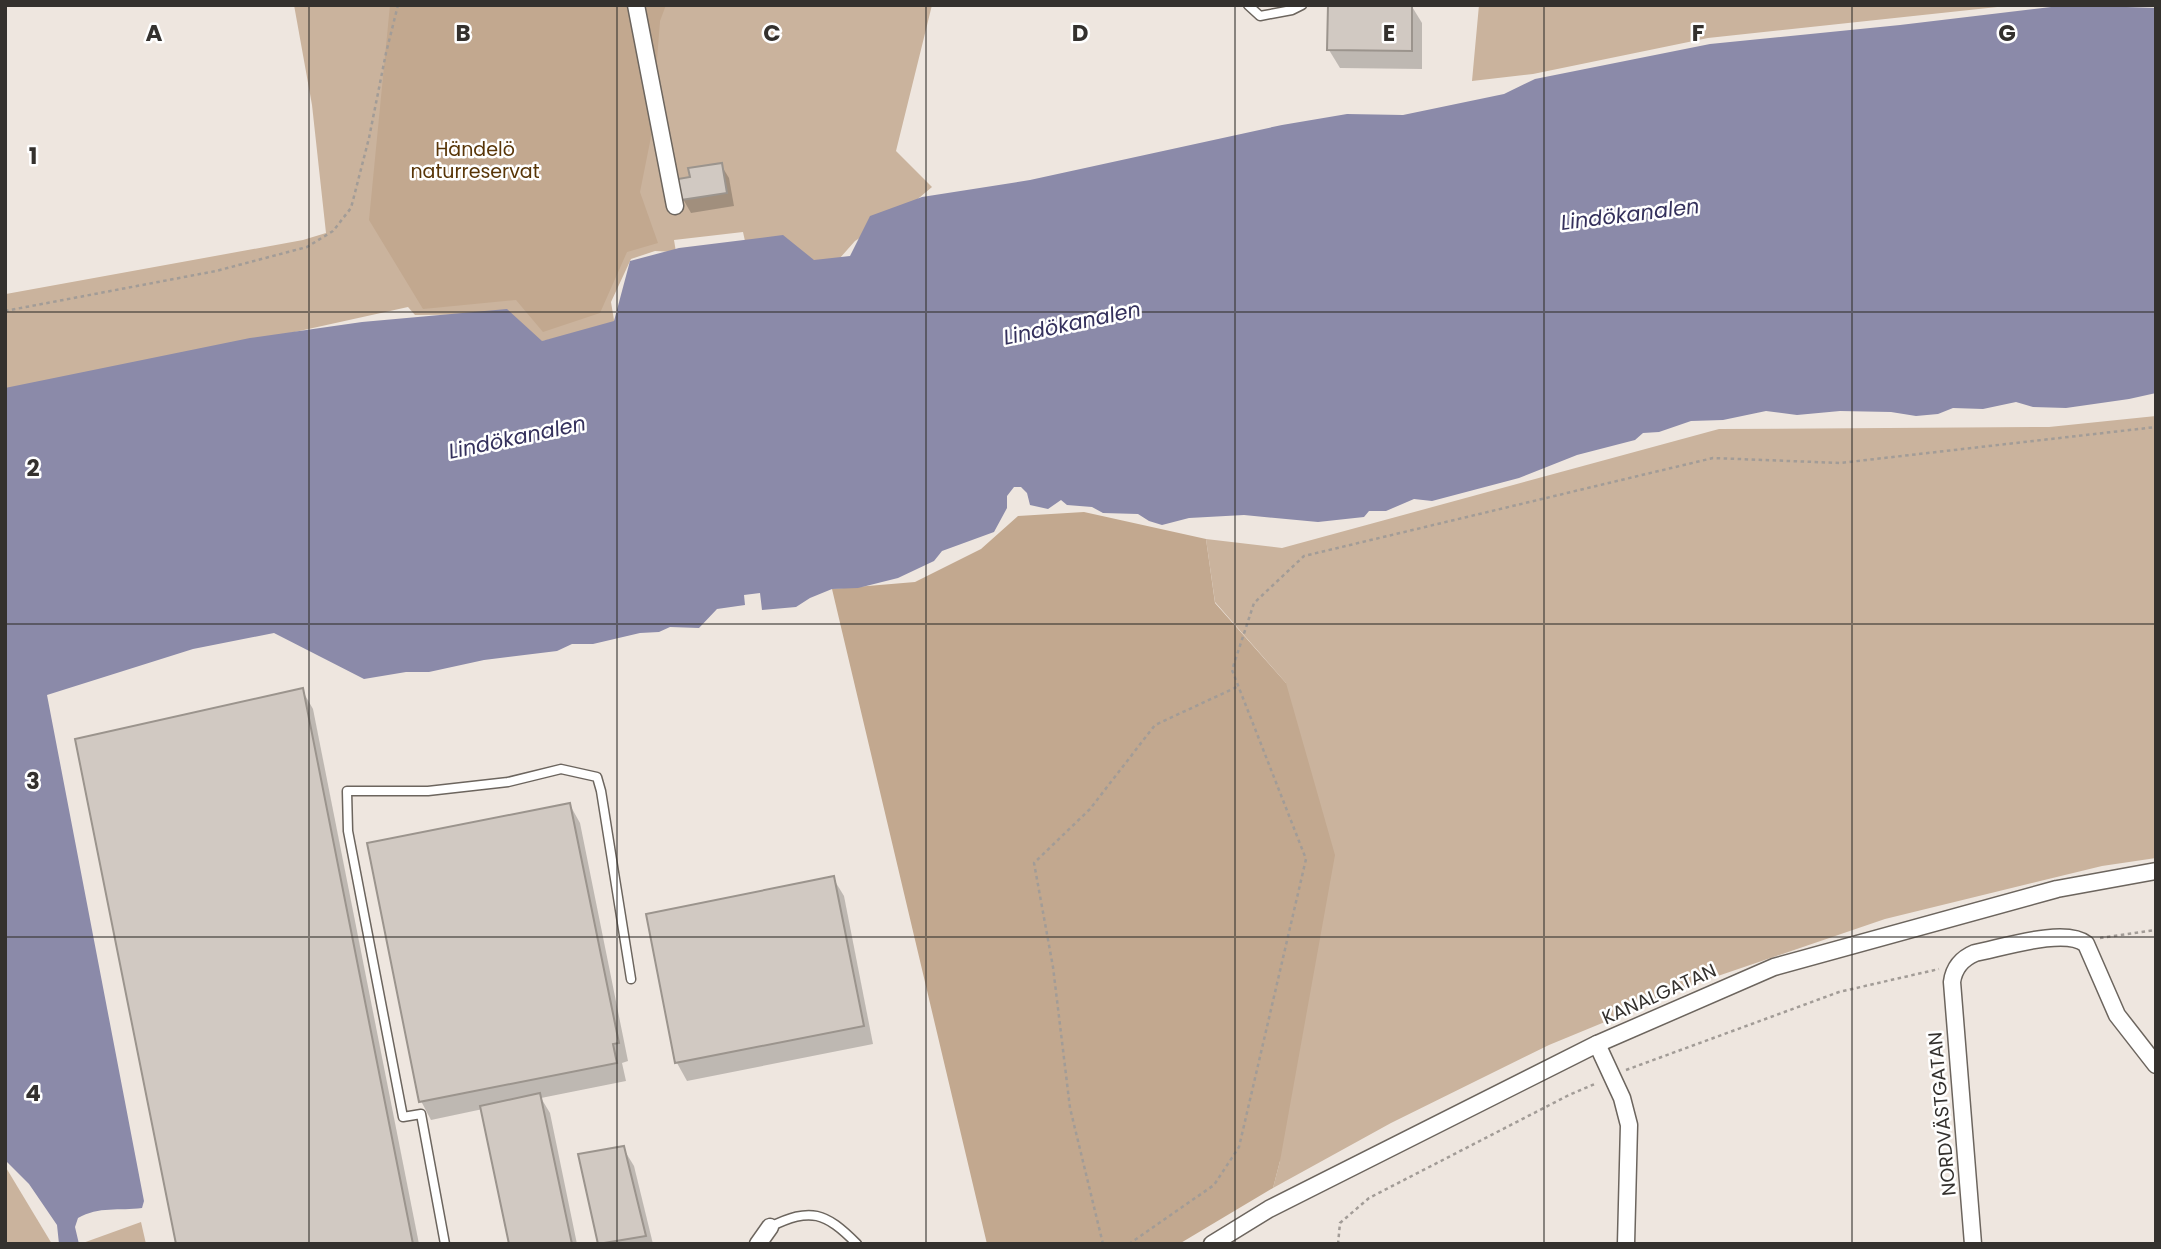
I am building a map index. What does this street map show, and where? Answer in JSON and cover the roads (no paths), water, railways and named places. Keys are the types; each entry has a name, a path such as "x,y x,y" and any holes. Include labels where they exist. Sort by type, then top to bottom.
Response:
{"street":[{"path":"636,5 675,206"},
{"name":"KANALGATAN","path":"1212,1244 1269,1209 1597,1044 1774,967 2057,889 2156,871"},
{"name":"NORDVÄSTGATAN","path":"1973,1244 1952,982 1953,975 1965,957 2059,937 2079,939 2086,944 2118,1015 2156,1065"},
{"path":"1597,1044 1622,1098 1629,1125 1626,1244"},
{"path":"758,1244 769,1227"}],"lane":[{"path":"1248,5 1260,16 1292,10 1302,5"},
{"path":"445,1244 421,1114 403,1117 348,831 346,791 428,791 508,782 561,769 597,776 631,979"},
{"path":"769,1227 811,1214 840,1227 857,1244"}],"water":[{"name":"Lindökanalen","path":"2068,5 2156,8 2156,393 2066,408 2033,407 2016,402 1983,409 1953,408 1938,414 1916,416 1891,412 1840,411 1797,415 1766,411 1723,420 1691,421 1659,432 1643,433 1635,440 1577,455 1519,478 1432,501 1414,499 1386,511 1369,511 1364,517 1318,522 1244,515 1189,518 1162,525 1138,514 1103,513 1092,507 1067,505 1061,500 1048,509 1030,505 1027,493 1021,487 1014,487 1007,496 1007,508 994,532 942,551 934,561 898,578 858,588 832,589 796,607 762,610 760,593 744,595 745,605 717,609 699,628 670,627 659,632 640,633 593,644 572,644 557,651 484,660 429,672 406,672 364,679 274,633 193,649 47,695 144,1201 142,1208 101,1210 86,1214 78,1218 75,1227 79,1244 59,1244 57,1225 29,1184 6,1161 5,388 250,338 362,322 507,309 542,341 614,321 630,261 679,248 783,235 814,260 850,256 870,216 922,197 1030,180 1282,125 1347,114 1403,115 1504,94 1535,79 1710,44"}],"park label":[{"name":"Händelö naturreservat","path":"475,160"}]}
